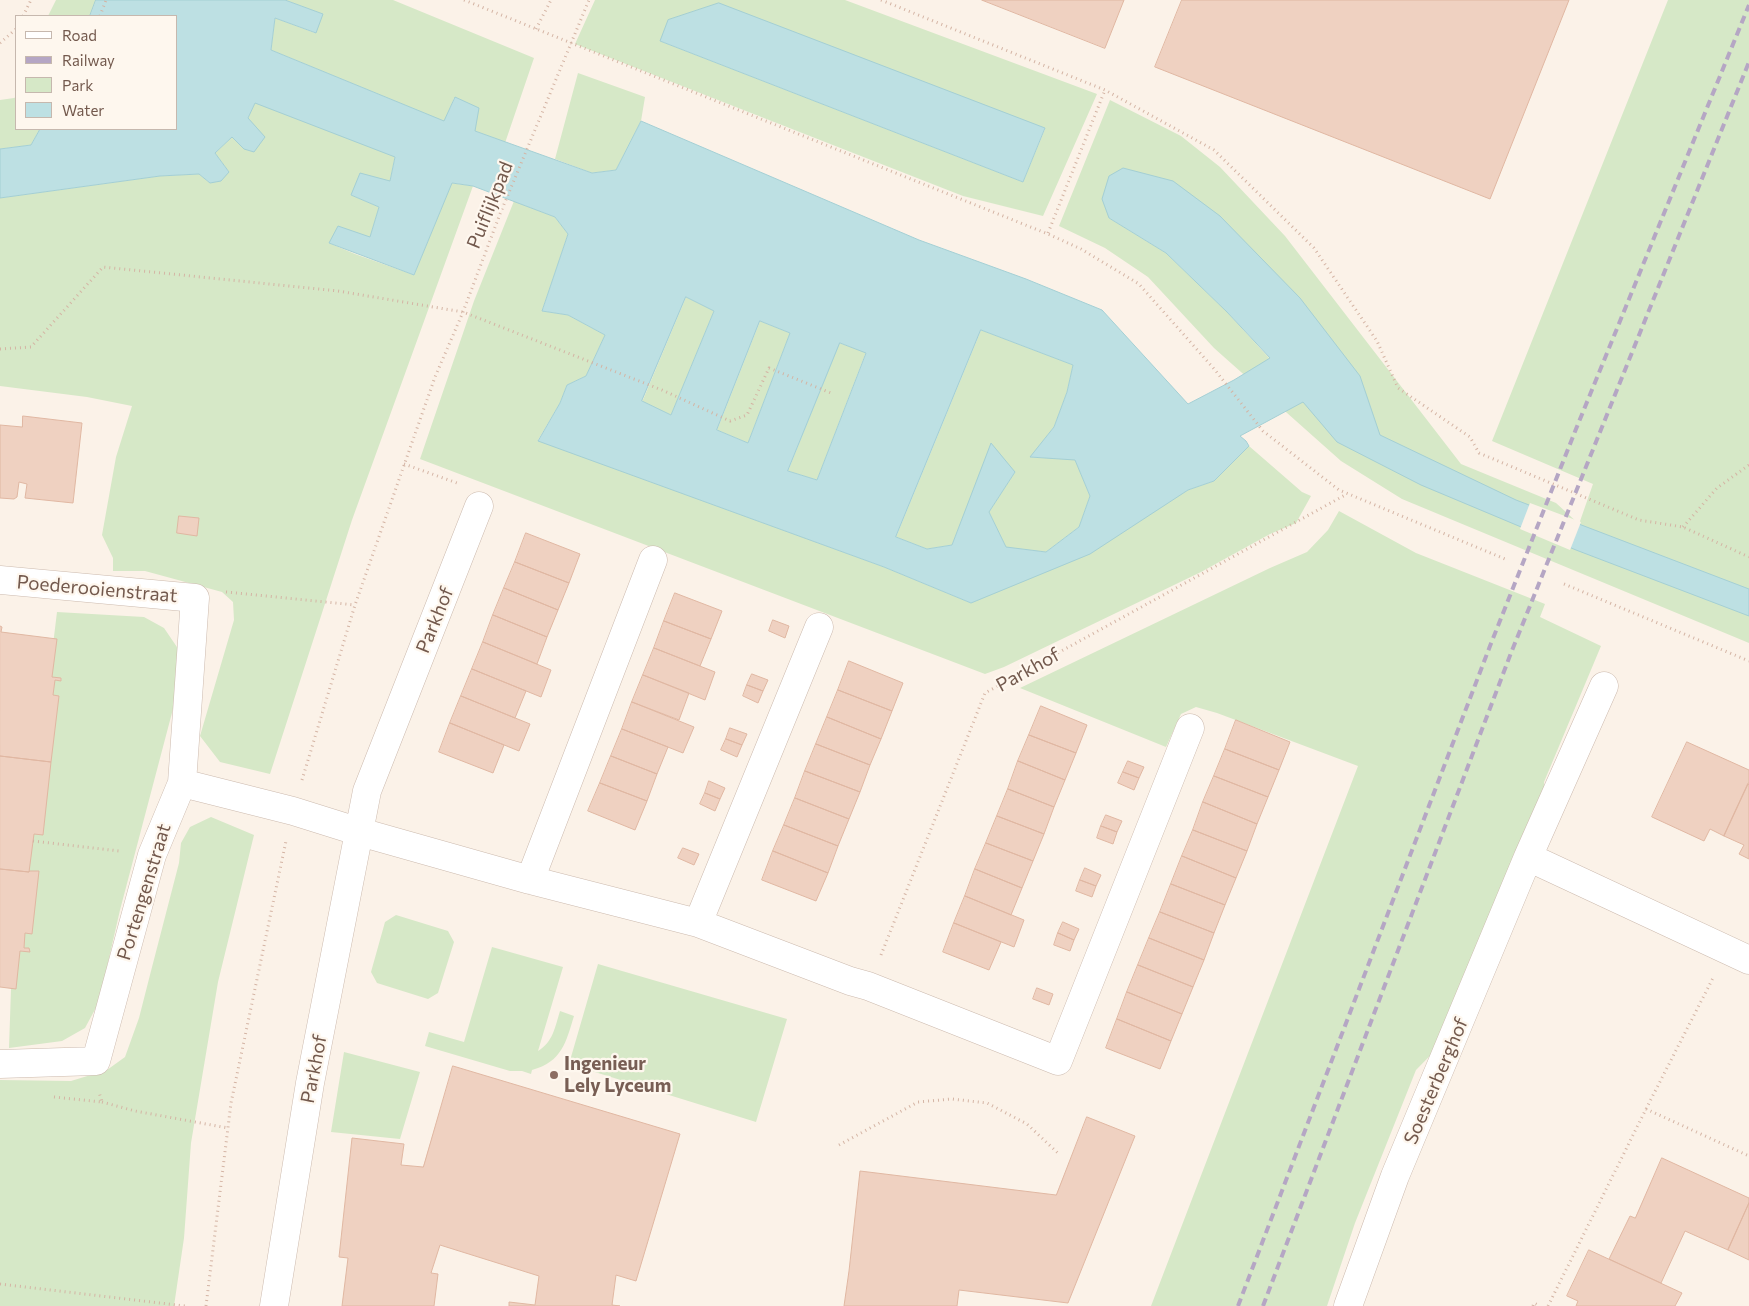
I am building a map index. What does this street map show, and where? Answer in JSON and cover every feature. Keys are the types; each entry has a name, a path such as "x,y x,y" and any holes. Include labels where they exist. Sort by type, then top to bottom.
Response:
{"street":[{"name":"Parkhof","path":"274,1306 310,1083 367,791 480,506"},
{"path":"530,880 653,560"},
{"name":"Poederooienstraat","path":"0,580 195,598"},
{"name":"Portengenstraat","path":"0,1064 96,1060 152,855 182,783 195,598"},
{"path":"698,922 820,627"},
{"name":"Soesterberghof","path":"1348,1306 1395,1176 1528,857 1604,686"},
{"path":"182,783 293,810 360,832 530,880 698,922 850,981 868,986 1058,1061 1190,728"},
{"path":"1528,857 1738,955"}],"path":[{"path":"22,15 30,0"},
{"path":"100,15 106,0"},
{"path":"464,0 1048,234 1081,249 1139,284 1215,370 1263,431 1339,490 1505,559"},
{"path":"536,29 550,0"},
{"name":"Puiflijkpad","path":"436,378 500,214 589,0"},
{"path":"881,0 1105,90 1214,150 1314,248 1377,341 1398,388 1470,437 1479,453 1639,520 1683,527 1749,557"},
{"path":"0,44 15,30"},
{"path":"1048,234 1105,90"},
{"path":"0,348 32,347 103,266 338,291 463,312 662,390 730,421 747,415 769,368 831,393"},
{"path":"404,464 489,496 480,506"},
{"path":"1683,527 1717,488 1749,465"},
{"name":"Parkhof","path":"868,986 985,693 1347,494"},
{"path":"1564,584 1749,661"},
{"path":"195,598 227,591 355,605"},
{"path":"33,841 152,855"},
{"path":"1548,1306 1646,1109 1738,955"},
{"path":"839,1145 918,1102 952,1099 987,1103 1026,1124 1060,1155"},
{"path":"102,1102 135,1111 228,1128"},
{"path":"1646,1109 1749,1156"},
{"path":"0,1284 185,1306"},
{"path":"1532,1306 1534,1303 1540,1306"}],"green space":[{"path":"56,0 96,0 90,15 48,15"},
{"path":"285,0 393,0 534,58 505,143 475,131 454,98 445,122 271,50 275,18 315,33 322,14"},
{"path":"595,0 845,0 1097,94 1043,216 963,196 575,44","holes":["660,41 1045,128 1023,182"]},
{"path":"1668,0 1749,0 1749,643 1402,499 1341,461 1214,348 1148,277 1105,248 1059,226 1110,100 1181,136 1220,167 1285,236 1461,464 1556,503 1579,524 1593,484 1492,441","holes":["1187,208 1270,359 1227,312 1166,253 1109,218"]},
{"path":"578,73 645,97 641,121 616,170 592,173 555,159"},
{"path":"14,98 15,130 39,130 31,145 0,149 0,100"},
{"path":"255,102 395,156 390,181 351,195 379,207 370,238 329,243 355,254 414,275 451,183 473,186 352,520 270,774 220,762 200,736 234,620 233,602 222,592 145,571 113,571 113,558 102,535 116,457 132,406 87,397 0,386 0,198 160,176 199,174 210,183 229,172 215,153 232,137 244,149 248,118"},
{"path":"514,201 555,217 568,234 542,311 568,315 605,335 586,376 567,385 560,403 538,440 884,567 971,603 1188,490 1214,481 1249,446 1302,492 1311,496 1296,523 1270,534 1201,572 1004,667 985,674 420,459 474,301"},
{"path":"686,297 714,311 671,415 642,402"},
{"path":"760,321 790,333 748,443 717,430"},
{"path":"981,330 1073,365 1067,392 1054,427 1031,457 1075,459 1090,496 1079,527 1046,552 1006,548 989,512 1015,472 963,518 952,545 927,549 896,537"},
{"path":"839,343 866,352 817,480 788,471"},
{"path":"1339,511 1416,553 1545,604 1540,617 1601,646 1544,782 1546,813 1466,1019 1416,1070 1355,1223 1327,1306 1151,1306 1358,766 1217,713 1196,707 1181,714 1166,747 1020,688 1307,552 1328,530"},
{"path":"57,612 144,617 164,628 179,650 183,671 120,910 99,1002 85,1028 62,1041 9,1048 11,989"},
{"path":"211,817 254,835 218,982 191,1143 184,1238 174,1306 0,1306 0,1080 71,1081 107,1070 125,1057 139,1018 179,863 181,843 190,827"},
{"path":"396,915 448,931 454,942 438,993 428,999 377,983 371,972 385,922"},
{"path":"492,947 563,967 538,1051 550,1039 560,1011 574,1016 561,1050 550,1062 532,1070 531,1074 522,1071 510,1071 425,1046 429,1032 464,1042"},
{"path":"598,964 787,1019 756,1122 569,1064"},
{"path":"344,1052 420,1072 400,1139 331,1132"}],"water":[{"path":"96,0 285,0 323,14 316,33 275,18 271,50 444,121 455,97 479,108 475,131 592,173 616,170 641,121 919,240 1026,279 1102,310 1188,404 1234,380 1270,358 1227,312 1166,253 1109,218 1102,199 1109,176 1123,168 1173,181 1220,216 1300,298 1360,376 1380,435 1516,500 1749,589 1749,616 1576,550 1421,485 1337,442 1303,402 1240,436 1249,446 1214,481 1188,490 1090,554 971,603 884,567 538,441 560,403 567,385 586,376 605,335 568,315 542,311 568,234 555,217 473,186 452,183 414,275 329,243 338,226 370,237 379,207 351,195 360,173 390,181 395,157 255,103 248,118 265,137 254,152 244,149 232,137 215,153 229,172 221,181 210,183 199,174 160,176 0,198 0,149 31,145 39,130 178,130 178,15 90,15","holes":["686,297 714,311 671,415 642,401","760,321 790,333 748,443 717,430","981,330 1073,365 1067,392 1054,427 1030,457 1075,460 1090,496 1079,527 1046,552 1006,547 989,512 1015,472 991,443 952,545 927,549 896,537","840,343 866,353 817,480 788,471"]},
{"path":"719,3 1045,128 1023,182 660,41 668,20"}],"pier":[{"path":"1530,503 1581,522 1570,550 1520,529"}],"building":[{"path":"982,0 1124,0 1105,48"},
{"path":"1182,0 1569,0 1490,199 1155,67"},
{"path":"23,416 82,423 73,503 25,498 27,484 19,482 17,497 14,499 0,498 0,425 22,427"},
{"path":"179,516 199,518 197,536 177,533"},
{"path":"526,533 580,554 569,583 515,562"},
{"path":"515,562 569,583 558,610 504,588"},
{"path":"504,588 558,610 547,637 493,615"},
{"path":"675,593 722,611 711,639 664,621"},
{"path":"493,615 547,637 537,664 483,642"},
{"path":"773,620 789,626 785,638 769,631"},
{"path":"664,621 711,639 700,666 654,648"},
{"path":"0,626 2,627 1,632 57,639 52,677 61,678 61,681 55,680 53,695 59,696 51,762 0,756"},
{"path":"483,642 551,670 541,697 472,669"},
{"path":"654,648 715,672 705,700 643,675"},
{"path":"849,661 903,683 892,711 838,690"},
{"path":"472,669 526,691 515,718 461,696"},
{"path":"752,674 768,680 763,691 747,685"},
{"path":"643,675 689,693 679,720 632,702"},
{"path":"747,685 763,691 758,703 743,696"},
{"path":"838,690 892,711 881,739 827,717"},
{"path":"461,696 530,724 519,751 450,723"},
{"path":"632,702 694,727 683,753 622,729"},
{"path":"1041,706 1087,725 1076,753 1029,735"},
{"path":"827,717 881,739 870,765 816,744"},
{"path":"1236,720 1290,742 1279,770 1225,749"},
{"path":"450,723 504,745 493,773 439,752"},
{"path":"730,728 747,734 742,745 726,739"},
{"path":"622,729 668,747 657,774 611,756"},
{"path":"1029,735 1076,753 1065,780 1018,761"},
{"path":"726,739 742,745 737,757 721,750"},
{"path":"1687,742 1749,770 1749,782 1724,836 1710,829 1704,841 1652,817"},
{"path":"816,744 870,765 860,792 805,771"},
{"path":"1225,749 1279,770 1268,797 1214,776"},
{"path":"0,756 51,762 43,835 34,834 29,872 0,869"},
{"path":"611,756 657,774 647,801 600,783"},
{"path":"1018,761 1065,780 1054,807 1008,789"},
{"path":"1128,761 1144,767 1139,778 1123,772"},
{"path":"805,771 860,792 849,819 795,798"},
{"path":"1123,772 1139,778 1134,790 1118,783"},
{"path":"1214,776 1268,797 1257,824 1203,802"},
{"path":"709,781 725,788 720,799 705,793"},
{"path":"600,783 647,801 635,830 588,811"},
{"path":"1748,784 1749,859 1739,854 1744,845 1724,836"},
{"path":"1008,789 1054,807 1044,834 997,816"},
{"path":"705,793 720,799 715,811 700,804"},
{"path":"795,798 849,819 838,846 784,825"},
{"path":"1203,802 1257,824 1247,851 1193,830"},
{"path":"1106,815 1122,821 1117,832 1101,826"},
{"path":"997,816 1044,834 1033,861 986,843"},
{"path":"784,825 838,846 828,873 773,851"},
{"path":"1101,826 1117,832 1113,844 1097,838"},
{"path":"1193,830 1247,851 1236,878 1182,856"},
{"path":"986,843 1033,861 1022,888 975,869"},
{"path":"683,848 699,854 694,865 678,858"},
{"path":"773,851 828,873 816,901 762,880"},
{"path":"1182,856 1236,878 1225,905 1171,884"},
{"path":"1085,868 1101,875 1096,886 1080,880"},
{"path":"0,869 29,872 39,871 32,934 25,933 24,948 29,948 30,952 20,951 16,989 0,987"},
{"path":"975,869 1022,888 1011,915 965,896"},
{"path":"1080,880 1096,886 1092,897 1076,891"},
{"path":"1171,884 1225,905 1214,933 1160,912"},
{"path":"965,896 1024,920 1014,947 954,923"},
{"path":"1160,912 1214,933 1204,960 1149,938"},
{"path":"1063,922 1079,929 1074,940 1058,933"},
{"path":"954,923 1001,942 989,970 943,952"},
{"path":"1058,933 1074,940 1070,951 1054,945"},
{"path":"1149,938 1204,960 1193,987 1138,965"},
{"path":"1138,965 1193,987 1182,1014 1127,992"},
{"path":"1037,988 1053,994 1049,1005 1033,999"},
{"path":"1127,992 1182,1014 1171,1041 1117,1019"},
{"path":"1117,1019 1171,1041 1160,1069 1106,1048"},
{"path":"453,1066 680,1134 636,1281 616,1275 612,1305 620,1306 509,1306 509,1302 535,1305 539,1276 440,1245 431,1273 438,1274 434,1306 342,1306 348,1258 339,1257 352,1138 404,1144 401,1165 423,1167"},
{"path":"1087,1117 1135,1136 1068,1303 959,1290 957,1306 844,1306 860,1171 1056,1195"},
{"path":"1662,1158 1749,1198 1749,1203 1728,1250 1685,1231 1661,1283 1609,1259 1630,1216 1635,1218"},
{"path":"1749,1203 1749,1260 1728,1250"},
{"path":"1589,1250 1682,1293 1675,1306 1576,1306 1578,1301 1567,1296"}],"railway":[{"path":"1238,1306 1490,646 1576,429 1749,5"},
{"path":"1263,1306 1511,653 1749,62"}],"place":[{"name":"Ingenieur Lely Lyceum","path":"554,1075"}]}
